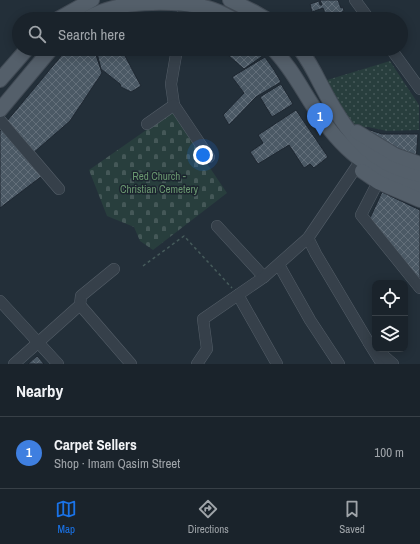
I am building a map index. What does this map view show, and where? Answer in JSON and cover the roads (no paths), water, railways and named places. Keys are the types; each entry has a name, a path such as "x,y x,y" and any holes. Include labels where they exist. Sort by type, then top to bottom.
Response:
{"main road":[{"path":"71,12 92,0"},
{"path":"234,1 254,12"},
{"path":"101,12 120,5 147,2 205,7 216,12"},
{"path":"0,80 21,56"},
{"path":"0,110 42,56"},
{"path":"279,56 292,72 327,128 359,163 364,173 378,182 420,200"},
{"path":"305,56 344,123 364,148 375,157 392,166 420,175"},
{"path":"344,123 383,149 420,164"},
{"path":"359,163 420,187"}],"street":[{"path":"355,0 364,12"},
{"path":"183,12 184,4"},
{"path":"176,56 171,84 174,105 209,157"},
{"path":"396,56 420,89"},
{"path":"147,124 174,105"},
{"path":"0,120 59,189"},
{"path":"197,364 207,349 203,319 264,277 308,238 359,163"},
{"path":"378,182 361,215 420,288"},
{"path":"217,226 264,277"},
{"path":"308,238 316,254 372,343"},
{"path":"279,265 310,320 339,364"},
{"path":"14,364 80,305 81,296 114,269"},
{"path":"238,295 277,364"},
{"path":"0,301 58,364"},
{"path":"80,305 131,364"},
{"path":"377,352 382,364"},
{"path":"380,352 392,364"}],"place":[{"name":"Carpet Sellers","path":"320,136"}],"park label":[{"name":"Red Church - Christian Cemetery","path":"159,182"}]}
